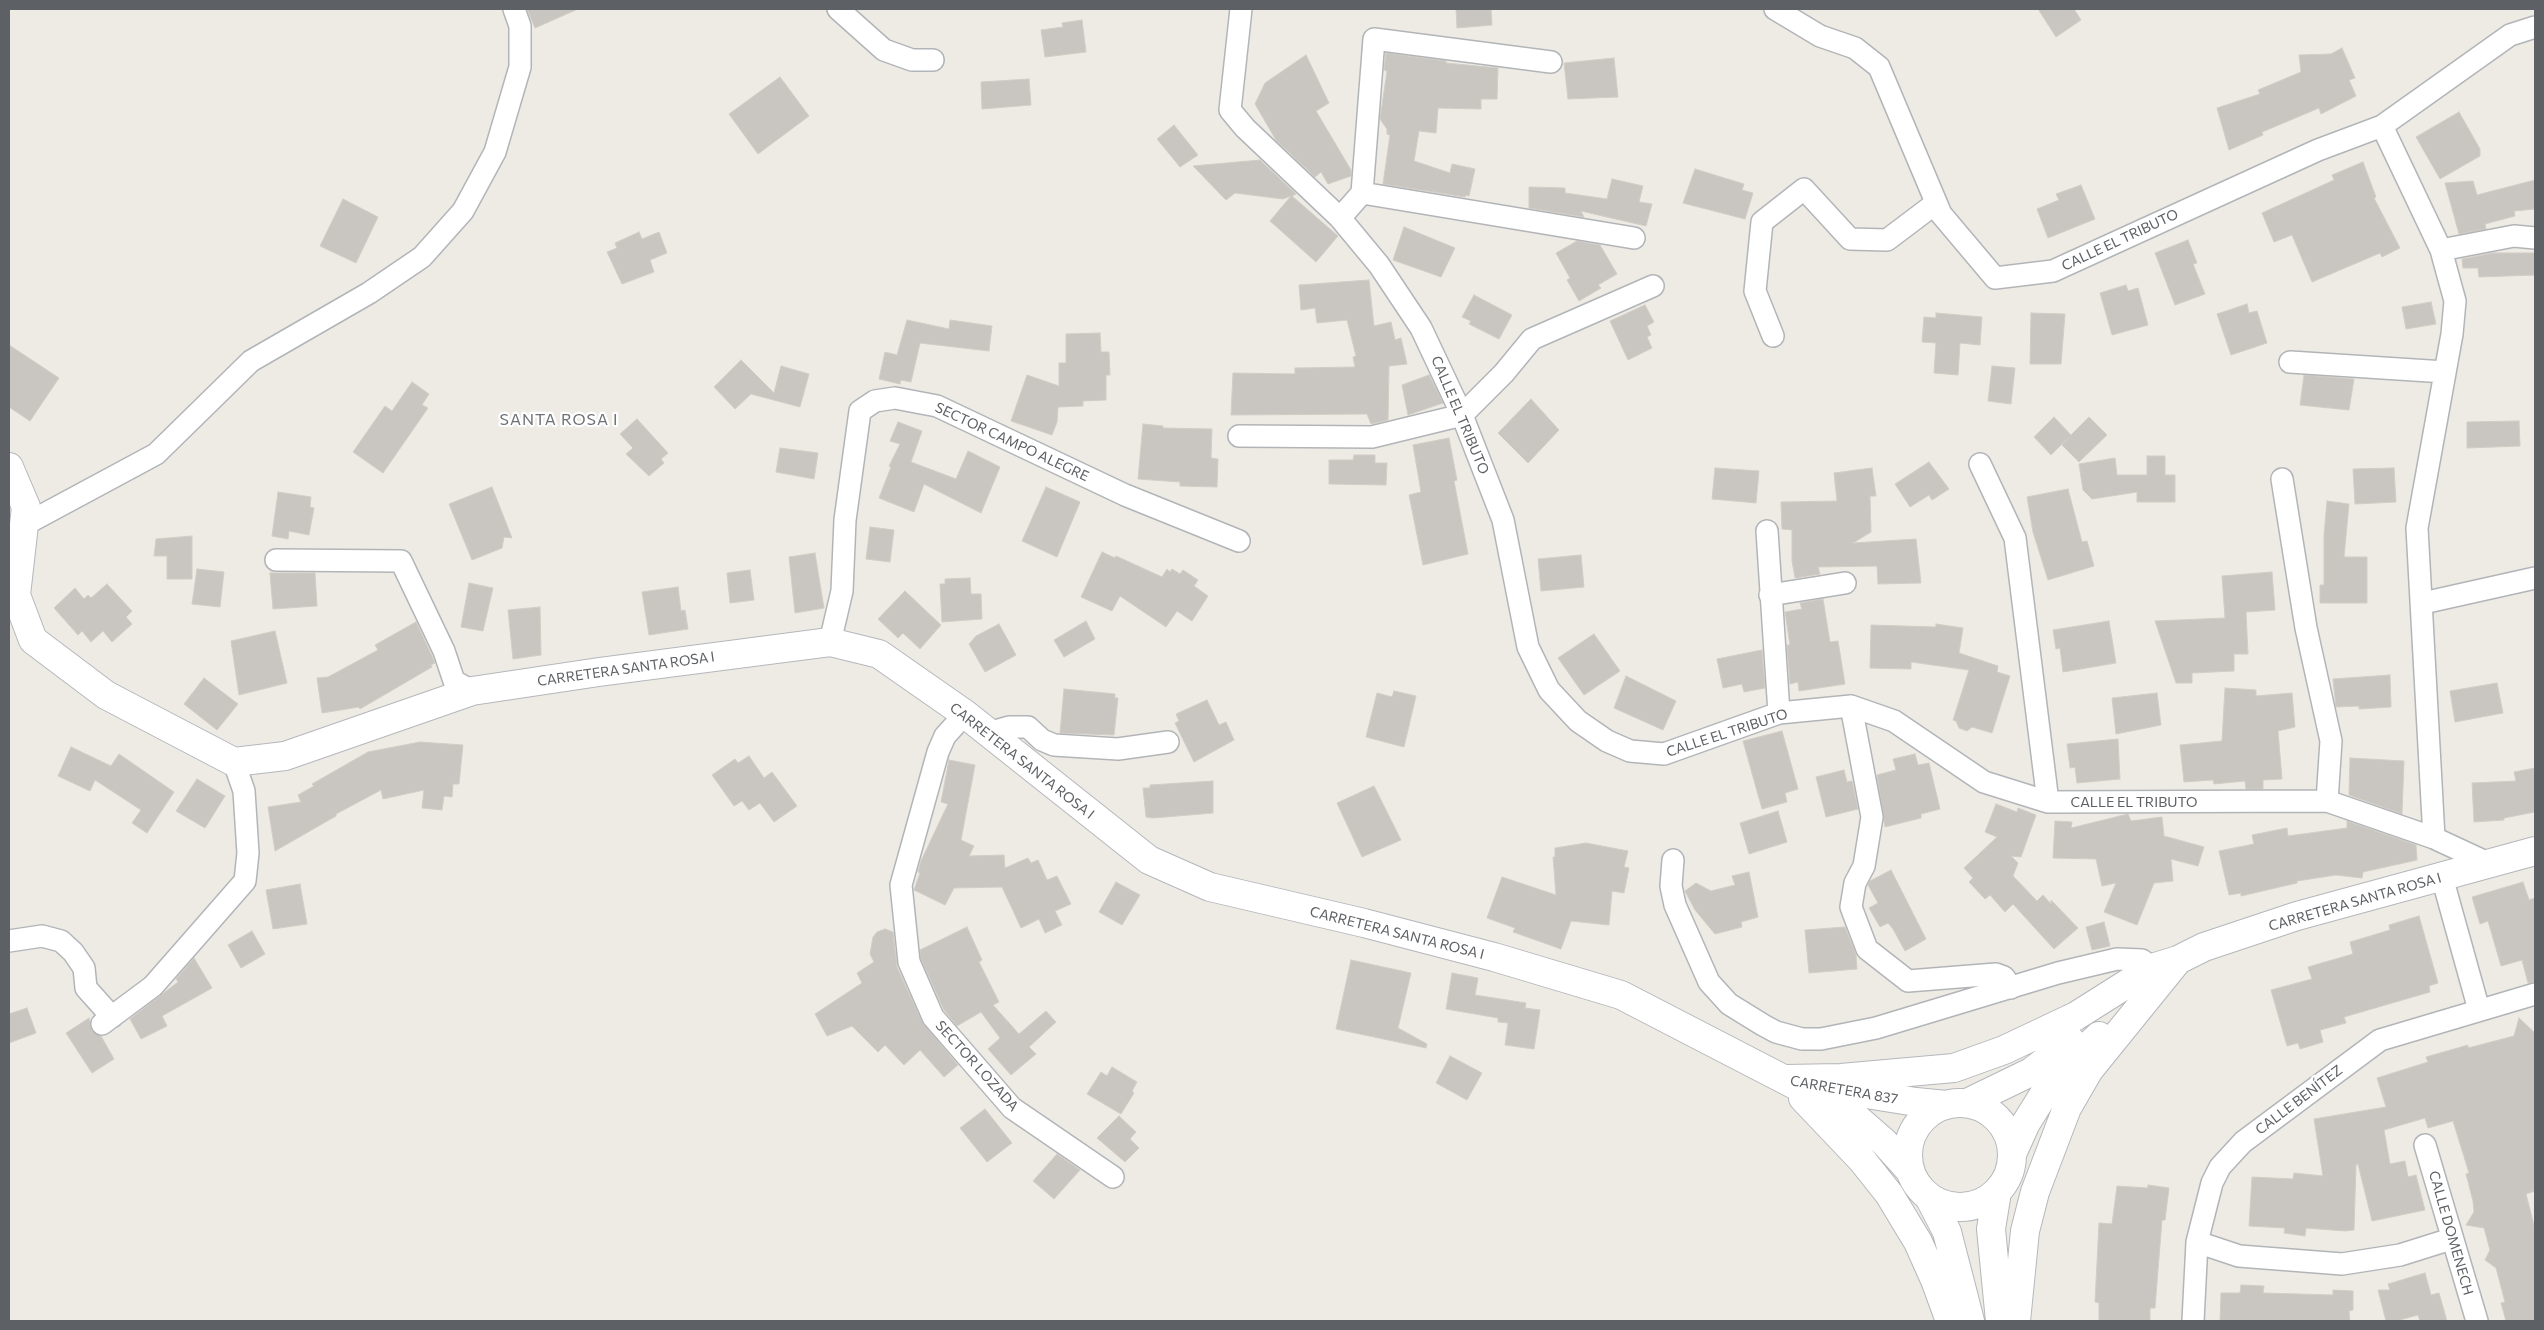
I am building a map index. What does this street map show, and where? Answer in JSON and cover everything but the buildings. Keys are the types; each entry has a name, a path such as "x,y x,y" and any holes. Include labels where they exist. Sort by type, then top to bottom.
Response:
{"street":[{"path":"24,525 156,454 251,361 369,293 422,257 463,211 495,152 520,67 520,26 514,9"},
{"path":"838,9 884,50 912,60 933,60"},
{"name":"CALLE EL TRIBUTO","path":"1241,9 1230,110 1245,128 1340,218 1379,265 1421,328 1462,415 1503,520 1528,647 1550,690 1578,721 1607,741 1630,751 1664,754 1779,713 1851,706 1894,721 1984,782 2048,802 2327,802 2434,838 2490,864"},
{"name":"CALLE EL TRIBUTO","path":"1775,9 1820,36 1855,48 1879,67 1941,214 1996,278 2053,272 2318,150 2382,126"},
{"path":"2434,838 2418,528 2445,372 2455,301 2441,250 2382,126 2510,35 2535,27"},
{"path":"1340,218 1362,193 1374,39 1551,62"},
{"path":"1773,336 1755,291 1762,222 1804,189 1850,239 1886,240 1936,203"},
{"path":"1362,193 1634,238"},
{"path":"2441,250 2514,236 2535,238"},
{"path":"1239,436 1372,437 1462,415 1504,373 1532,339 1653,286"},
{"path":"2290,362 2445,372"},
{"name":"SECTOR CAMPO ALEGRE","path":"830,642 842,591 845,520 860,411 874,401 895,398 937,406 1124,495 1239,541"},
{"path":"1980,464 2015,538 2048,802"},
{"path":"9,467 26,507 16,595 33,640 106,695 234,762 244,791 248,852 245,881 153,986 107,1020 86,988 84,968 73,952 61,941 42,936 9,941"},
{"path":"2282,479 2306,628 2331,740 2327,802"},
{"path":"1767,531 1779,713"},
{"path":"276,560 401,561 444,651 454,681 472,691"},
{"path":"2423,603 2535,578"},
{"path":"1770,595 1845,583"},
{"name":"CARRETERA SANTA ROSA I","path":"234,762 286,756 472,691 599,672 830,642 879,654 965,714 1149,860 1210,888 1364,923 1494,957 1620,995 1782,1078 1841,1078 1954,1068 2004,1050 2076,1016 2152,968 2178,960 2204,947 2297,916 2442,878 2535,851"},
{"path":"1851,706 1872,817 1864,866 1855,883 1851,907 1867,949 1908,981 1996,974 2004,977 2011,988"},
{"name":"SECTOR LOZADA","path":"965,714 945,736 938,752 901,885 910,962 933,1017 1012,1108 1113,1177"},
{"path":"988,732 1009,727 1028,727 1042,740 1054,745 1118,749 1168,742"},
{"path":"1673,860 1671,886 1675,905 1709,982 1729,1004 1776,1032 1802,1039 1844,1036 2011,988 2058,972 2117,960 2142,960 2152,968"},
{"path":"2442,878 2479,1010"},
{"path":"2016,1321 2025,1231 2035,1192 2067,1108 2089,1070 2178,960"},
{"name":"CARRETERA SANTA ROSA I","path":"1956,1104 2031,1072 2178,960"},
{"name":"CARRETERA SANTA ROSA I","path":"2012,1154 2026,1123 2054,1078 2178,960"},
{"name":"CALLE BENÍTEZ","path":"2193,1321 2197,1242 2212,1183 2220,1167 2243,1142 2380,1040 2535,994"},
{"path":"1782,1078 1816,1110 1862,1160 1888,1194 1918,1242 1950,1321"},
{"name":"CARRETERA 837","path":"1782,1078 1886,1098 1956,1104"},
{"name":"CARRETERA 837","path":"1782,1078 1853,1115 1884,1142 1911,1172"},
{"path":"1956,1104 1986,1110 2002,1124 2007,1134 2012,1154 2008,1175 1996,1192 1979,1204 1958,1207 1948,1206 1929,1197 1921,1190 1911,1172 1908,1151 1914,1131 1927,1114 1956,1104"},
{"name":"CALLE DOMENECH","path":"2425,1145 2451,1239 2477,1321"},
{"path":"1996,1192 1991,1229 2000,1321"},
{"path":"1929,1197 1947,1232 1970,1321"},
{"path":"2197,1242 2239,1256 2342,1264 2400,1255 2451,1239"}],"district":[{"name":"SANTA ROSA I","path":"559,420"}]}
